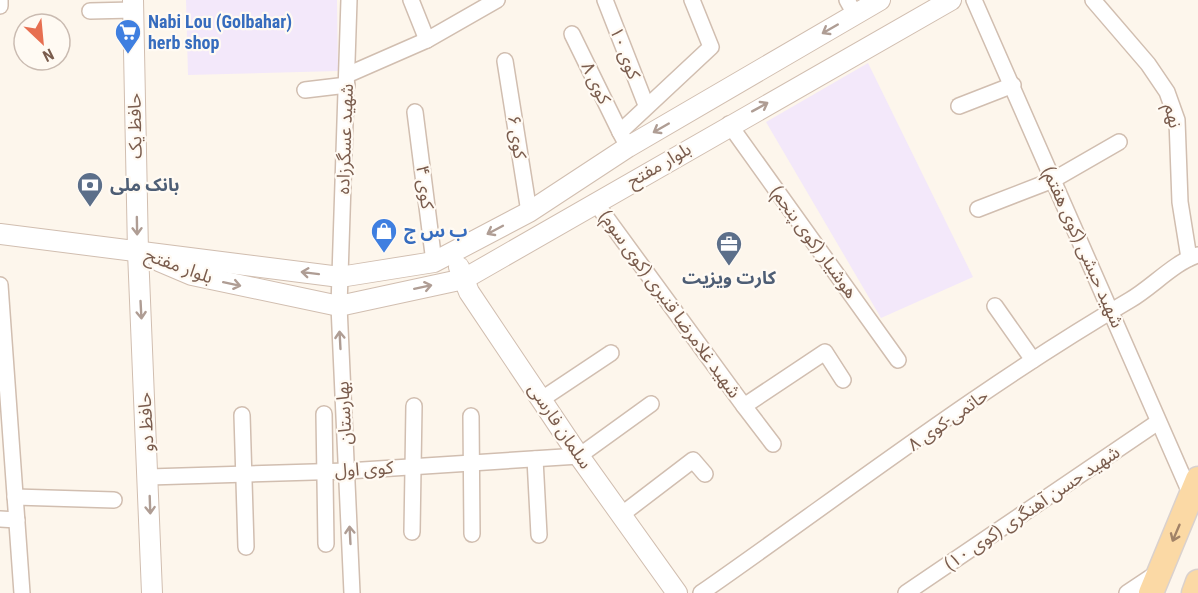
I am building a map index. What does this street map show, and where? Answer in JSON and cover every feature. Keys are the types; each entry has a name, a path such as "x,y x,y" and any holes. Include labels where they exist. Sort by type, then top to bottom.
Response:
{"main road":[{"path":"1156,582 1195,487"},
{"path":"1194,593 1198,582"}],"street":[{"path":"0,0 0,6"},
{"name":"شهید عسگرزاده","path":"339,306 349,0"},
{"path":"411,0 427,40"},
{"path":"305,90 347,80 427,40 497,0"},
{"name":"کوی ۱۰","path":"605,0 646,105"},
{"path":"624,139 646,105 711,47 692,0"},
{"name":"بلوار مفتح","path":"138,252 340,277 434,262 529,212 624,139 851,7 880,0"},
{"name":"بلوار مفتح","path":"138,252 192,275 339,306 464,279 729,124 951,0"},
{"name":"شهید حبشی (کوی هفتم)","path":"974,0 1013,84 1158,422 1195,487"},
{"name":"نهم","path":"1094,0 1148,64 1167,92 1177,120 1180,202 1193,256"},
{"path":"90,11 133,5"},
{"name":"حافظ یک","path":"133,5 138,252"},
{"name":"کوی ۸","path":"572,34 624,139"},
{"name":"کوی ۶","path":"505,61 529,212"},
{"path":"959,106 1013,84"},
{"name":"کوی ۴","path":"415,112 434,262"},
{"name":"هوشیار (کوی پنجم)","path":"729,124 898,360"},
{"path":"978,209 1053,180 1119,142"},
{"name":"شهید غلامرضا قنبری (کوی سوم)","path":"595,201 772,444"},
{"path":"0,234 138,252"},
{"name":"حافظ دو","path":"138,252 153,593"},
{"name":"سلمان فارسی","path":"453,252 469,292 579,456 677,593"},
{"name":"حاتمی-کوی ۸","path":"701,593 1033,360 1151,288 1193,256"},
{"path":"0,285 4,404 15,497 22,593"},
{"name":"بهارستان","path":"339,306 352,593"},
{"path":"995,306 1033,360"},
{"name":"شهید غلامرضا قنبری (کوی سوم)","path":"744,406 825,352 843,380"},
{"path":"542,399 611,353"},
{"path":"579,456 651,404"},
{"path":"412,532 414,406"},
{"path":"324,414 326,544"},
{"path":"242,415 246,547"},
{"path":"471,416 472,534"},
{"name":"شهید حسن آهنگری (کوی ۱۰)","path":"906,593 1158,422"},
{"name":"کوی اول","path":"149,477 347,471 579,456"},
{"path":"535,459 539,535"},
{"path":"621,515 693,460 705,474"},
{"path":"15,497 114,500"},
{"path":"0,519 17,520"},
{"path":"1128,593 1156,582"}],"shaded area":[{"path":"186,0 337,0 338,71 188,75"},
{"path":"868,63 973,277 881,318 766,122"}],"place":[{"name":"Nabi Lou (Golbahar) herb shop","path":"128,55"},
{"name":"بانک ملی","path":"90,208"},
{"name":"ب س ج","path":"384,254"},
{"name":"کارت ویزیت","path":"729,267"}]}
